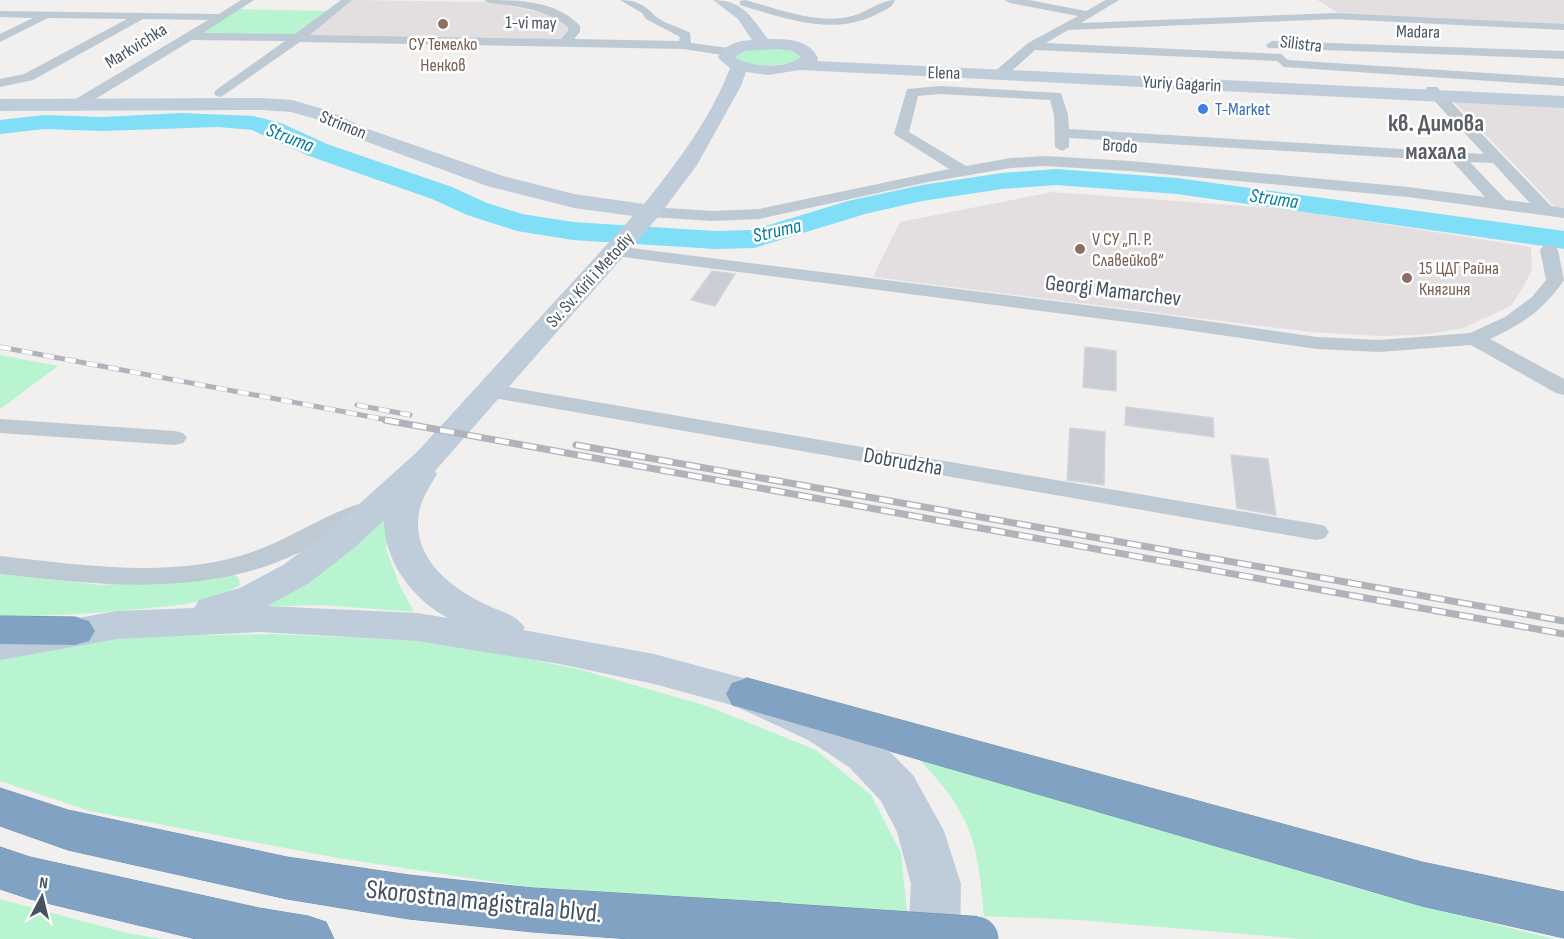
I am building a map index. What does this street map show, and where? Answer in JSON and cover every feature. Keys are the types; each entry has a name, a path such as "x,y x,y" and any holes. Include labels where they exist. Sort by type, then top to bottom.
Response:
{"highway":[{"path":"0,630 75,631"},
{"path":"747,694 1422,884 1564,915"},
{"name":"Skorostna magistrala blvd.","path":"0,807 68,830 287,878 398,895 533,910 976,939"},
{"path":"0,868 30,878 248,929 308,939"}],"main road":[{"path":"723,2 734,22 756,44"},
{"path":"732,86 765,69 805,61 807,51 798,47 756,44 734,59"},
{"path":"734,59 765,69"},
{"name":"Sv. Sv. Kiril i Metodiy","path":"117,625 204,611 253,597 296,574 341,540 429,459 647,215 686,165 732,86 734,59"},
{"name":"Yuriy Gagarin","path":"805,61 1435,93 1564,97"},
{"name":"Yuriy Gagarin","path":"1435,93 1564,102"},
{"name":"Strimon","path":"0,105 262,104 292,106 323,115 358,132 495,181 574,201 647,215"},
{"name":"Sv. Sv. Kiril i Metodiy","path":"429,459 402,512 402,534 422,580 444,599 474,616 560,650"},
{"path":"0,646 117,625 260,619 417,627 560,650 654,669 747,694 824,728 865,755 897,788 920,831 936,884 934,939"}],"street":[{"name":"Markvichka","path":"74,106 249,0"},
{"path":"221,93 347,0"},
{"path":"489,0 531,7 557,15 574,26 574,32 566,41"},
{"path":"625,0 647,11 650,17 686,35 685,45"},
{"path":"723,2 759,0"},
{"path":"723,2 795,18 838,22 866,17 888,4 890,0"},
{"path":"1010,0 1076,10 1088,16"},
{"path":"1003,72 1032,46 1114,0"},
{"path":"0,38 68,5"},
{"path":"1316,5 1335,16"},
{"path":"0,14 219,17"},
{"path":"0,83 28,77 142,16"},
{"path":"1067,27 1335,16 1564,27"},
{"path":"1251,19 1281,58"},
{"path":"1497,23 1564,77"},
{"name":"1-vi may","path":"187,36 566,41 685,45 734,59"},
{"name":"Madara","path":"1272,45 1564,55"},
{"name":"Silistra","path":"1032,46 1281,58 1284,63 1564,82"},
{"name":"Elena","path":"964,171 901,134 912,92 940,90 1056,96 1061,133"},
{"path":"1435,93 1545,210"},
{"path":"1062,162 1061,133 1497,159"},
{"path":"1458,158 1501,205"},
{"name":"Brodo","path":"675,214 713,216 759,214 964,171 1011,163 1062,162 1271,179 1564,213"},
{"name":"Strimon","path":"647,215 675,214"},
{"name":"Georgi Mamarchev","path":"619,247 1317,343 1379,346 1474,339 1512,321 1539,301 1556,280 1549,250"},
{"path":"1474,339 1564,388"},
{"name":"Dobrudzha","path":"490,392 1316,532"},
{"path":"0,426 175,438"},
{"path":"0,565 93,576 199,573 262,557 380,504"}],"shaded area":[{"name":"СУ Темелко Ненков","path":"352,0 491,2 547,14 571,27 563,40 302,36"},
{"path":"1317,0 1564,0 1564,26 1340,14"},
{"path":"1453,101 1564,107 1564,208 1555,207"},
{"name":"V СУ „П. Р. Славейков“","path":"1052,192 1286,209 1531,247 1532,270 1511,306 1461,329 1420,335 1380,336 1310,332 873,277 900,222"}],"green space":[{"path":"236,9 327,11 292,36 195,34"},
{"path":"757,47 796,51 801,55 799,60 765,66 749,64 733,57 735,53"},
{"path":"0,355 58,366 0,409"},
{"path":"377,519 390,519 386,549 399,584 414,612 321,605 254,607"},
{"path":"232,572 239,579 240,585 214,597 186,604 97,613 0,617 0,574 102,585"},
{"path":"272,634 443,642 578,669 707,706 816,750 871,795 901,853 907,912 542,889 338,858 90,811 0,781 0,658 33,650 101,640"},
{"path":"906,746 1190,838 1373,893 1554,939 1301,939 1079,920 984,916 977,858 965,820 939,781"},
{"path":"0,899 127,933 162,939 0,939"}],"building":[{"path":"712,271 735,274 715,306 691,300"},
{"path":"1085,347 1116,351 1116,391 1083,387"},
{"path":"1126,407 1213,418 1214,437 1125,425"},
{"path":"1070,428 1105,432 1104,485 1067,480"},
{"path":"1231,455 1268,459 1276,515 1237,508"}],"waterway":[{"name":"Struma","path":"0,127 44,122 102,124 218,120 253,123 272,128 318,150 442,193 477,209 517,222 573,231 715,240 754,239 858,207 922,193 1002,181 1056,177 1177,186 1564,240"}],"railway":[{"path":"0,347 393,421"},
{"path":"357,405 410,415"},
{"path":"385,420 1564,634"},
{"path":"576,445 1564,621"}],"place":[{"name":"СУ Темелко Ненков","path":"443,24"},
{"name":"T-Market","path":"1203,109"},
{"name":"V СУ „П. Р. Славейков“","path":"1080,249"},
{"name":"15 ЦДГ Райна Княгиня","path":"1407,278"}],"district":[{"name":"кв. Димова махала","path":"1436,137"}]}
